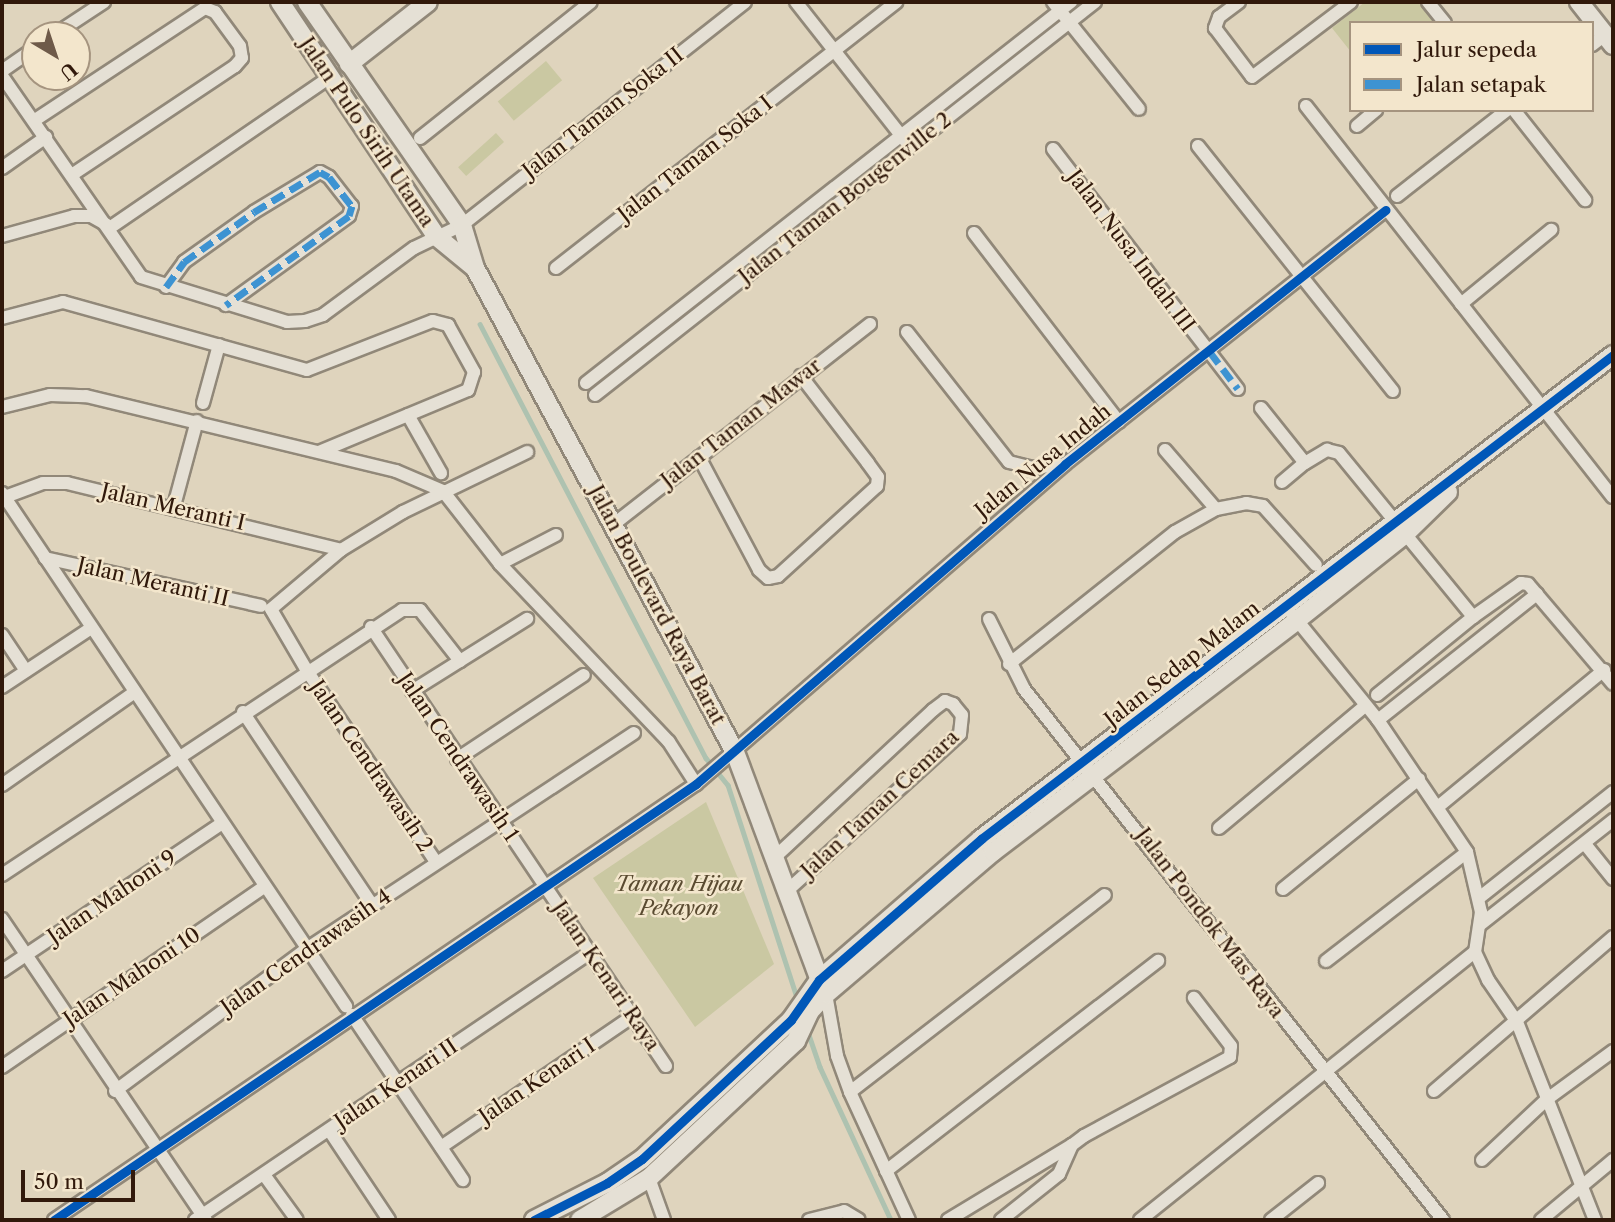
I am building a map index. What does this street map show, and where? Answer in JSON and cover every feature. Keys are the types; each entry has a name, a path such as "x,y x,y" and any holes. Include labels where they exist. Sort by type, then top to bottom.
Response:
{"street":[{"path":"75,21 104,2"},
{"name":"Jalan Pulo Sirih Utama","path":"280,2 436,236 475,268"},
{"path":"349,64 428,2"},
{"path":"420,138 591,2"},
{"name":"Jalan Taman Soka II","path":"3,79 111,227 141,277 166,287 287,322 305,321 323,314 436,236 462,225 745,2"},
{"path":"796,2 910,147"},
{"name":"Jalan Taman Soka I","path":"556,268 896,2"},
{"name":"Jalan Taman Bougenville 2","path":"586,383 901,136 1057,6 1071,2"},
{"name":"Jalan Taman Bougenville 2","path":"595,395 1095,2"},
{"path":"1239,2 1219,17 1215,28 1252,77 1351,2"},
{"path":"1428,2 1443,21"},
{"path":"1579,2 1591,21"},
{"path":"1057,6 1139,109"},
{"path":"295,24 311,7"},
{"name":"Jalan Pulo Sirih Utama","path":"311,7 462,225 475,268"},
{"path":"35,120 205,8 215,12 240,46 242,58 235,66 73,174"},
{"path":"1594,26 1604,42"},
{"path":"3,79 21,62"},
{"path":"2,236 74,216 91,216 111,227 330,77"},
{"path":"1306,106 1613,496"},
{"path":"1357,126 1374,112"},
{"path":"1397,196 1504,112"},
{"path":"1516,112 1585,200"},
{"path":"2,168 47,136"},
{"path":"1198,146 1394,391"},
{"name":"Jalan Nusa Indah III","path":"1053,149 1178,317 1210,352 1238,390"},
{"path":"166,287 184,262 254,212 320,172 329,177 352,206 349,216 226,305"},
{"name":"Jalan Nusa Indah","path":"54,1220 349,1011 545,886 696,784 1065,464 1304,278 1386,210"},
{"path":"1461,304 1551,230"},
{"path":"974,233 1119,422"},
{"name":"Jalan Boulevard Raya Barat","path":"475,268 614,524 729,757 775,857 823,987"},
{"path":"2,318 63,302 307,370 443,321 474,372 474,381 462,393 319,453"},
{"name":"Jalan Taman Mawar","path":"614,524 870,324"},
{"path":"907,331 1009,461 1033,468 1065,464"},
{"path":"203,403 219,345"},
{"name":"Jalan Sedap Malam","path":"534,1220 607,1183 642,1159 823,987 993,852 1285,605 1393,520 1481,460 1613,355"},
{"path":"699,457 759,570 768,578 778,576 877,486 873,470 801,376"},
{"path":"2,407 76,395 197,421 396,471 443,491 500,564 669,743 696,784"},
{"path":"1261,408 1305,463"},
{"path":"408,415 441,473"},
{"path":"174,506 197,421"},
{"path":"1164,450 1216,509"},
{"path":"1282,482 1305,463 1334,450 1473,617"},
{"path":"341,550 443,491 527,452"},
{"name":"Jalan Sedap Malam","path":"1091,769 1297,620 1405,534 1481,460"},
{"name":"Jalan Meranti I","path":"3,495 57,482 174,506 341,550"},
{"path":"3,495 179,754 262,888 399,1081 463,1180"},
{"path":"1009,664 1175,532 1216,509 1246,503 1263,506 1316,565"},
{"path":"500,564 556,535"},
{"name":"Jalan Cendrawasih 2","path":"341,550 271,609 306,669 436,862"},
{"name":"Jalan Meranti II","path":"45,558 261,606"},
{"path":"1377,695 1473,617 1521,583 1537,594 1604,670 1613,684"},
{"path":"1378,720 1537,594"},
{"path":"1285,605 1378,720 1439,806 1467,852 1479,898 1481,925 1475,952 1488,980 1517,1021 1595,1220"},
{"path":"2,875 306,669 402,610 418,609 460,662"},
{"path":"412,691 527,619"},
{"name":"Jalan Pondok Mas Raya","path":"989,619 1009,664 1324,1071 1443,1220"},
{"name":"Jalan Cendrawasih 1","path":"371,627 457,759 545,886"},
{"path":"2,687 91,628"},
{"path":"2,635 26,671"},
{"path":"1439,806 1604,670"},
{"path":"457,759 584,675"},
{"path":"2,785 135,692"},
{"name":"Jalan Taman Cemara","path":"775,857 933,710 945,701 953,704 962,715 960,734 787,891"},
{"path":"1219,828 1365,706"},
{"path":"243,712 372,905"},
{"name":"Jalan Cendrawasih 4","path":"115,1091 305,950 634,733"},
{"path":"1283,889 1419,779"},
{"path":"1479,898 1613,792"},
{"path":"1481,925 1613,820"},
{"name":"Jalan Mahoni 9","path":"2,971 222,823"},
{"path":"1585,844 1613,879"},
{"path":"1326,961 1467,852"},
{"name":"Jalan Kenari Raya","path":"545,886 666,1066"},
{"name":"Jalan Mahoni 10","path":"2,1067 262,888"},
{"path":"850,1092 1105,895"},
{"path":"2,919 201,1218"},
{"path":"1434,1091 1613,937"},
{"path":"1140,1220 1475,952"},
{"name":"Jalan Kenari II","path":"201,1218 590,953"},
{"path":"886,1171 1158,961"},
{"path":"823,987 837,1056 850,1092 909,1220"},
{"path":"948,1220 1072,1145 1230,1058 1231,1046 1194,998"},
{"name":"Jalan Sedap Malam","path":"649,1178 796,1041 808,1003"},
{"name":"Jalan Kenari I","path":"441,1147 633,1016"},
{"path":"1482,1160 1546,1100 1613,1051"},
{"path":"329,1130 388,1220"},
{"path":"1001,1220 1059,1174 1072,1145"},
{"path":"1541,1220 1613,1160"},
{"path":"265,1175 297,1220"},
{"path":"580,1220 649,1178 664,1220"},
{"path":"1271,1220 1318,1183"},
{"path":"808,1220 844,1211 859,1220"}],"green space":[{"path":"1365,2 1418,2 1433,21 1349,21 1349,49 1332,28"},
{"path":"546,61 562,80 514,121 498,101"},
{"path":"496,133 504,142 466,176 458,167"},
{"name":"Taman Hijau Pekayon","path":"706,802 774,964 695,1027 593,878"}],"waterway":[{"path":"480,324 706,758 728,785 798,1000"},
{"path":"807,1029 820,1067 891,1220"}],"marked path":[{"path":"166,287 184,262 254,212 320,172 329,177 352,206 349,216 226,305"},
{"path":"1210,352 1238,389"}],"cycle path":[{"path":"54,1220 696,784 1065,464 1386,210"},
{"path":"534,1220 607,1183 642,1159 791,1020 819,980 981,839 1613,355"}]}
